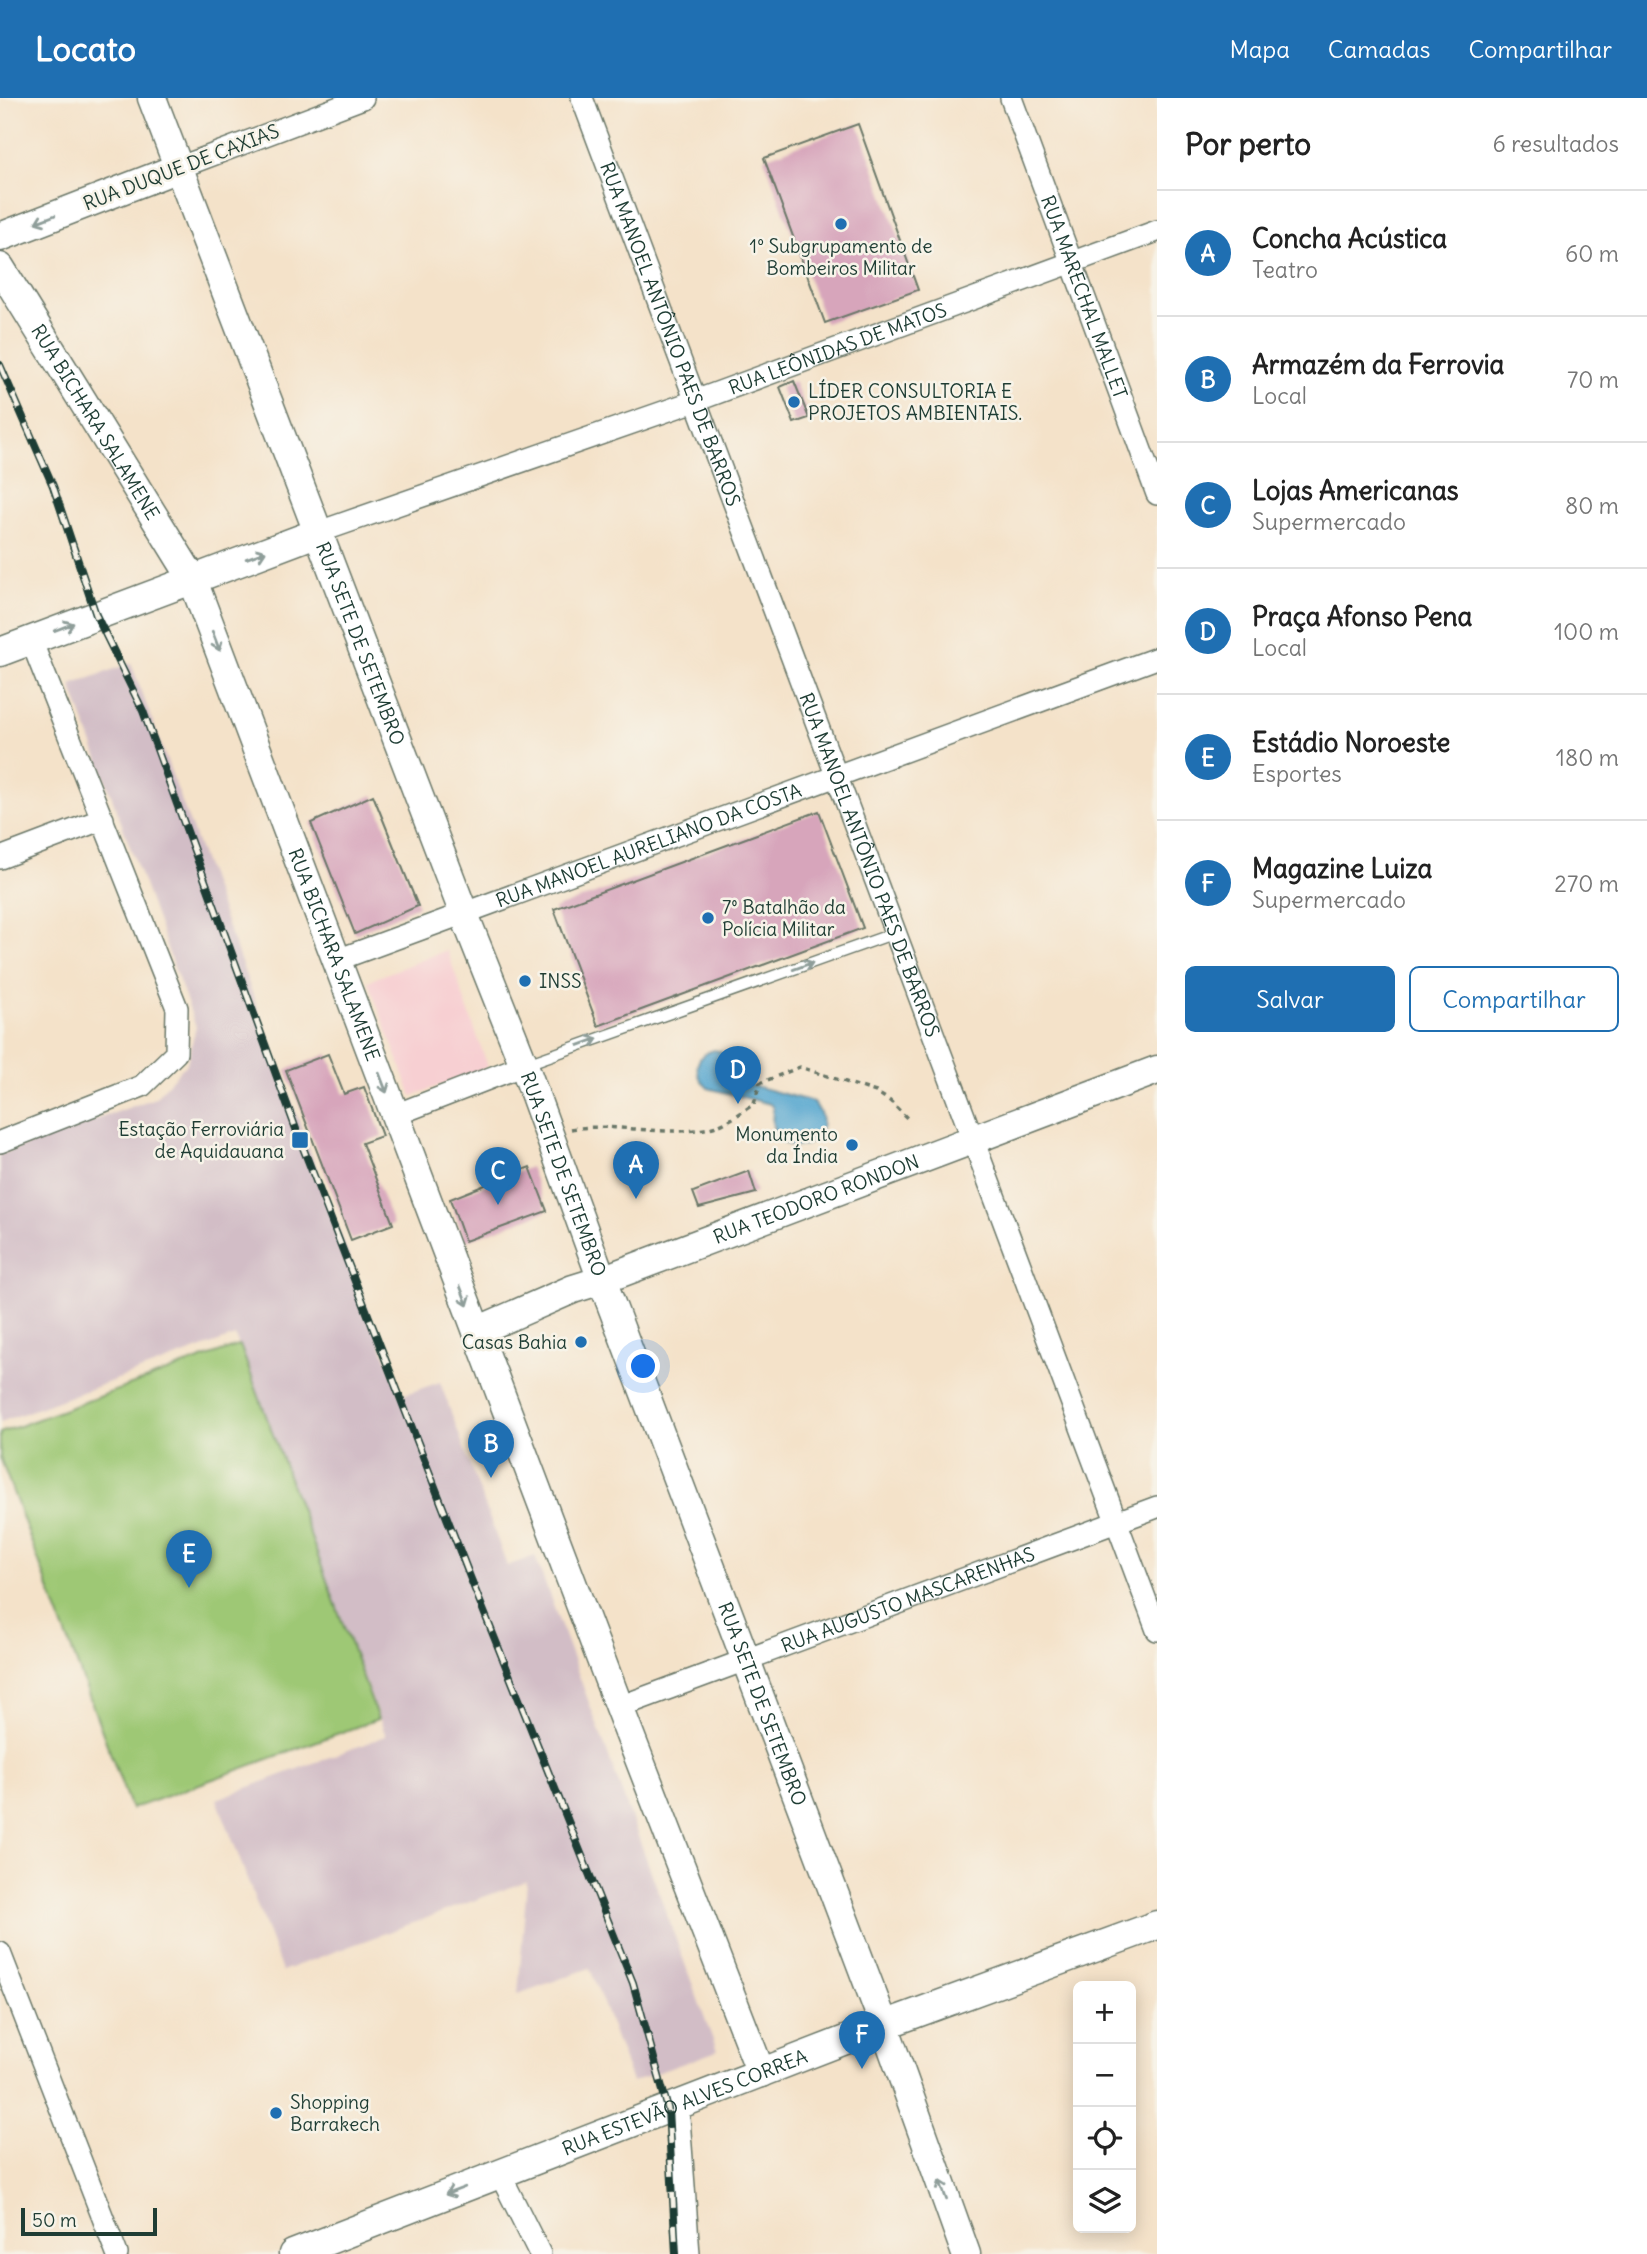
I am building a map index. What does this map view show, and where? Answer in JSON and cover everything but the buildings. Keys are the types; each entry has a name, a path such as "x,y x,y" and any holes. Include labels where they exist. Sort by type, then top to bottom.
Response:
{"main road":[{"name":"RUA SETE DE SETEMBRO","path":"152,98 524,1065 601,1280 884,2025 966,2254"},
{"name":"RUA DUQUE DE CAXIAS","path":"0,237 178,168"},
{"name":"RUA BICHARA SALAMENE","path":"0,267 192,578 761,2073"},
{"path":"0,652 319,532"},
{"name":"RUA TEODORO RONDON","path":"477,1331 573,1289 1157,1070"},
{"name":"RUA ESTEVÃO ALVES CORREA","path":"293,2254 884,2025 1157,1925"}],"street":[{"name":"RUA DUQUE DE CAXIAS","path":"178,168 363,98"},
{"name":"RUA MANOEL ANTÔNIO PAES DE BARROS","path":"582,98 1157,1630"},
{"name":"RUA MARECHAL MALLET","path":"1011,98 1157,494"},
{"name":"RUA LEÔNIDAS DE MATOS","path":"319,532 695,401 1157,232"},
{"path":"0,1142 142,1086 176,1053 177,1008 31,640"},
{"name":"RUA MANOEL AURELIANO DA COSTA","path":"337,960 1157,658"},
{"path":"0,858 103,820"},
{"path":"395,1115 524,1065"},
{"name":"RUA AUGUSTO MASCARENHAS","path":"620,1707 1157,1507"},
{"path":"0,1953 117,2254"},
{"path":"678,2105 689,2254"},
{"path":"500,2174 540,2254"}],"lane":[{"path":"524,1065 895,933"}],"path":[{"path":"548,1132 595,1126 672,1131 718,1126 754,1104 760,1083 800,1067 876,1092 890,1101 908,1119"}],"shaded area":[{"path":"131,663 400,1396 440,1382 507,1566 535,1556 717,2051 632,2082 590,1968 518,1994 527,1881 282,1971 217,1799 386,1736 235,1336 0,1422 0,1155 155,1098 187,1063 196,1027 71,685"},
{"path":"447,950 488,1067 412,1096 368,981"}],"green space":[{"path":"240,1345 378,1719 131,1809 0,1457 0,1433"}],"water":[{"path":"714,1050 728,1057 736,1079 740,1082 813,1102 821,1114 822,1126 818,1135 801,1146 791,1146 781,1141 774,1130 773,1108 770,1104 708,1088 700,1077 698,1066 702,1057"}],"railway":[{"path":"0,365 53,486 96,615 143,711 300,1140 470,1577 633,1983 668,2109 676,2254"}],"place":[{"name":"1º Subgrupamento de Bombeiros Militar","path":"841,224"},
{"name":"LÍDER CONSULTORIA E PROJETOS AMBIENTAIS.","path":"794,402"},
{"name":"7° Batalhão da Polícia Militar","path":"708,918"},
{"name":"INSS","path":"525,981"},
{"name":"Praça Afonso Pena","path":"738,1104"},
{"name":"Estação Ferroviária de Aquidauana","path":"300,1140"},
{"name":"Monumento da Índia","path":"852,1145"},
{"name":"Concha Acústica","path":"636,1199"},
{"name":"Lojas Americanas","path":"498,1205"},
{"name":"Casas Bahia","path":"581,1342"},
{"name":"Armazém da Ferrovia","path":"491,1478"},
{"name":"Estádio Noroeste","path":"189,1588"},
{"name":"Magazine Luiza","path":"862,2069"},
{"name":"Shopping Barrakech","path":"276,2113"}]}
